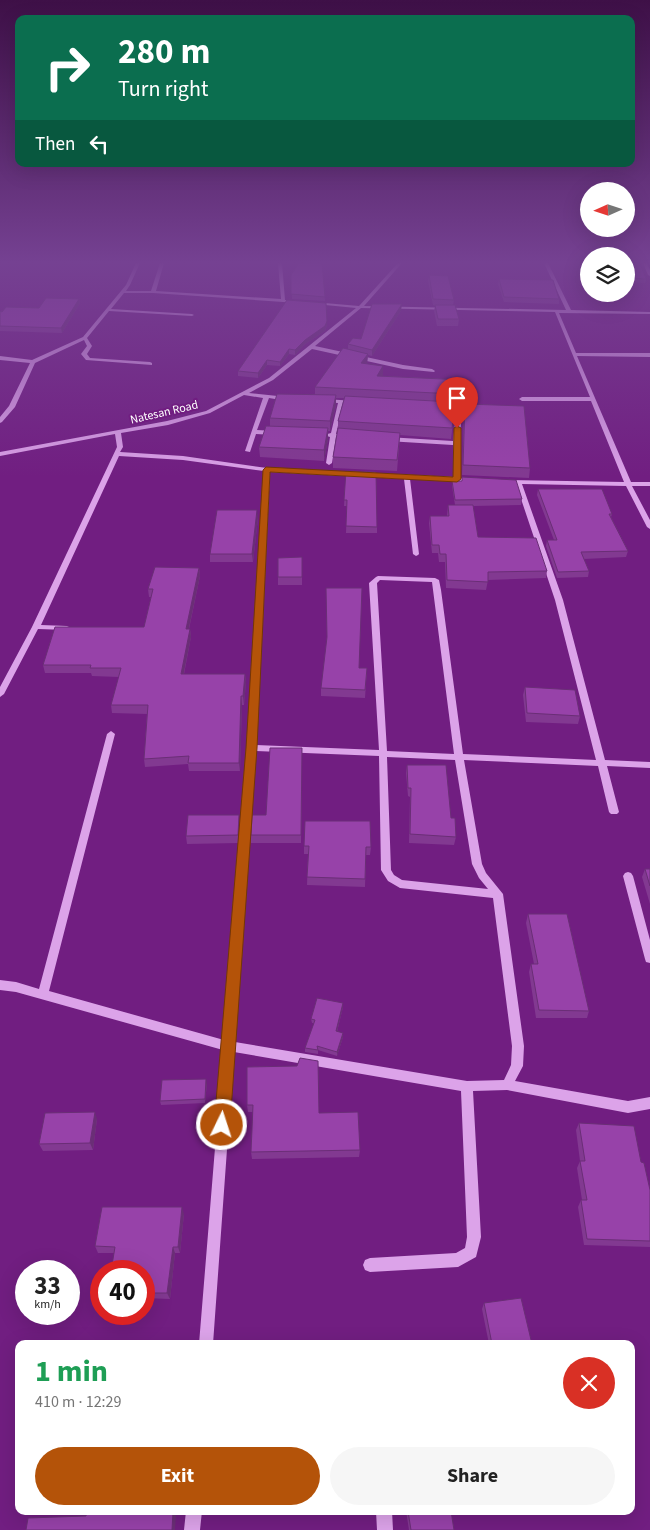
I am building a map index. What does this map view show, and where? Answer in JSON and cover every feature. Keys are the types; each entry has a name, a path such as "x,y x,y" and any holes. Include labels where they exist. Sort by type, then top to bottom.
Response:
{"street":[{"path":"0,358 33,362 85,338 88,334"},
{"name":"Natesan Road","path":"0,454 188,419 208,412 271,379 326,334"},
{"path":"566,334 628,483 650,526"},
{"path":"85,338 90,346 84,354 88,359 150,364"},
{"path":"311,347 403,367 432,370"},
{"path":"574,354 650,356"},
{"path":"0,421 12,407 33,362"},
{"path":"245,394 266,398 295,399"},
{"path":"248,450 266,398"},
{"path":"522,399 593,400"},
{"path":"314,400 361,403"},
{"path":"329,463 341,402"},
{"path":"438,406 454,408 459,414 456,443 457,479"},
{"path":"254,432 284,433"},
{"path":"0,694 36,627 120,447 118,433"},
{"path":"324,435 352,436"},
{"path":"381,438 456,443"},
{"path":"116,454 183,458 266,470 483,481"},
{"path":"206,1340 252,748 266,470"},
{"path":"407,477 416,554"},
{"path":"500,481 650,484"},
{"path":"518,482 560,600 614,812"},
{"path":"498,894 400,884 391,878 386,870 383,753 373,582 378,578 435,580 459,756 477,864 482,874 498,894 518,1046 516,1066 507,1085"},
{"path":"36,627 73,628"},
{"path":"43,994 112,734"},
{"path":"252,748 650,765"},
{"path":"628,876 650,958"},
{"path":"0,984 43,994 228,1046 467,1086 507,1085 628,1107 649,1107"},
{"path":"370,1265 458,1260 470,1252 474,1236 467,1086"},
{"path":"192,1530 194,1515"},
{"path":"384,1515 386,1530"}],"building":[{"path":"263,334 313,334 295,350 289,349 280,362 267,360 258,373 238,371"},
{"path":"362,334 382,334 372,350 348,344 353,338 361,339"},
{"path":"343,348 368,354 361,363 383,366 377,376 465,380 465,404 455,394 315,387"},
{"path":"277,394 336,395 330,421 270,418"},
{"path":"345,396 452,402 455,404 452,428 338,421"},
{"path":"465,404 524,406 530,468 463,465"},
{"path":"266,426 328,428 324,450 259,447"},
{"path":"338,428 400,433 397,460 333,457"},
{"path":"346,471 376,472 377,527 346,526 347,500 344,500"},
{"path":"462,477 516,480 522,499 455,500 452,481 462,481"},
{"path":"538,489 602,489 612,514 609,514 628,551 581,552 589,571 558,572 547,540 557,540"},
{"path":"448,505 473,505 478,537 536,538 547,571 488,572 488,582 447,580 446,554 440,554 439,545 432,545 430,516 449,516"},
{"path":"217,510 257,510 252,554 210,554"},
{"path":"302,557 302,577 278,577 278,558"},
{"path":"155,567 199,568 186,629 190,629 181,674 245,674 243,696 241,696 239,763 188,763 189,756 144,759 148,705 111,705 121,668 90,668 91,665 43,665 55,627 144,627 153,589 148,589"},
{"path":"326,588 362,588 359,668 367,668 365,690 321,688 327,637"},
{"path":"525,687 575,690 580,716 527,713"},
{"path":"270,748 302,748 301,835 251,835 252,815 266,815"},
{"path":"407,765 446,765 451,818 455,818 456,837 410,834 411,788 408,788"},
{"path":"188,815 239,815 238,835 186,836"},
{"path":"305,821 370,821 371,847 366,847 365,879 307,877 309,846 304,846"},
{"path":"645,869 650,869 650,886"},
{"path":"528,914 567,914 589,1011 539,1010 531,964 538,964"},
{"path":"317,998 343,1003 336,1031 343,1033 337,1052 317,1046 318,1050 305,1048 315,1020 311,1019"},
{"path":"300,1058 318,1061 319,1113 358,1112 360,1150 251,1152 253,1105 247,1105 247,1067 297,1066"},
{"path":"206,1079 205,1099 160,1101 162,1080"},
{"path":"95,1112 90,1143 39,1144 45,1113"},
{"path":"579,1123 634,1126 641,1162 644,1163 650,1190 650,1241 587,1239 581,1200 587,1200 580,1161 585,1161"},
{"path":"102,1207 182,1207 178,1247 173,1247 167,1293 155,1293 155,1260 113,1260 115,1247 95,1246"},
{"path":"521,1298 531,1340 491,1340 484,1303"},
{"path":"173,1515 172,1530 26,1530 28,1518"},
{"path":"409,1515 452,1515 454,1530 411,1530"}],"route":[{"path":"222,1125 252,748 266,470 457,479 457,428"}]}
